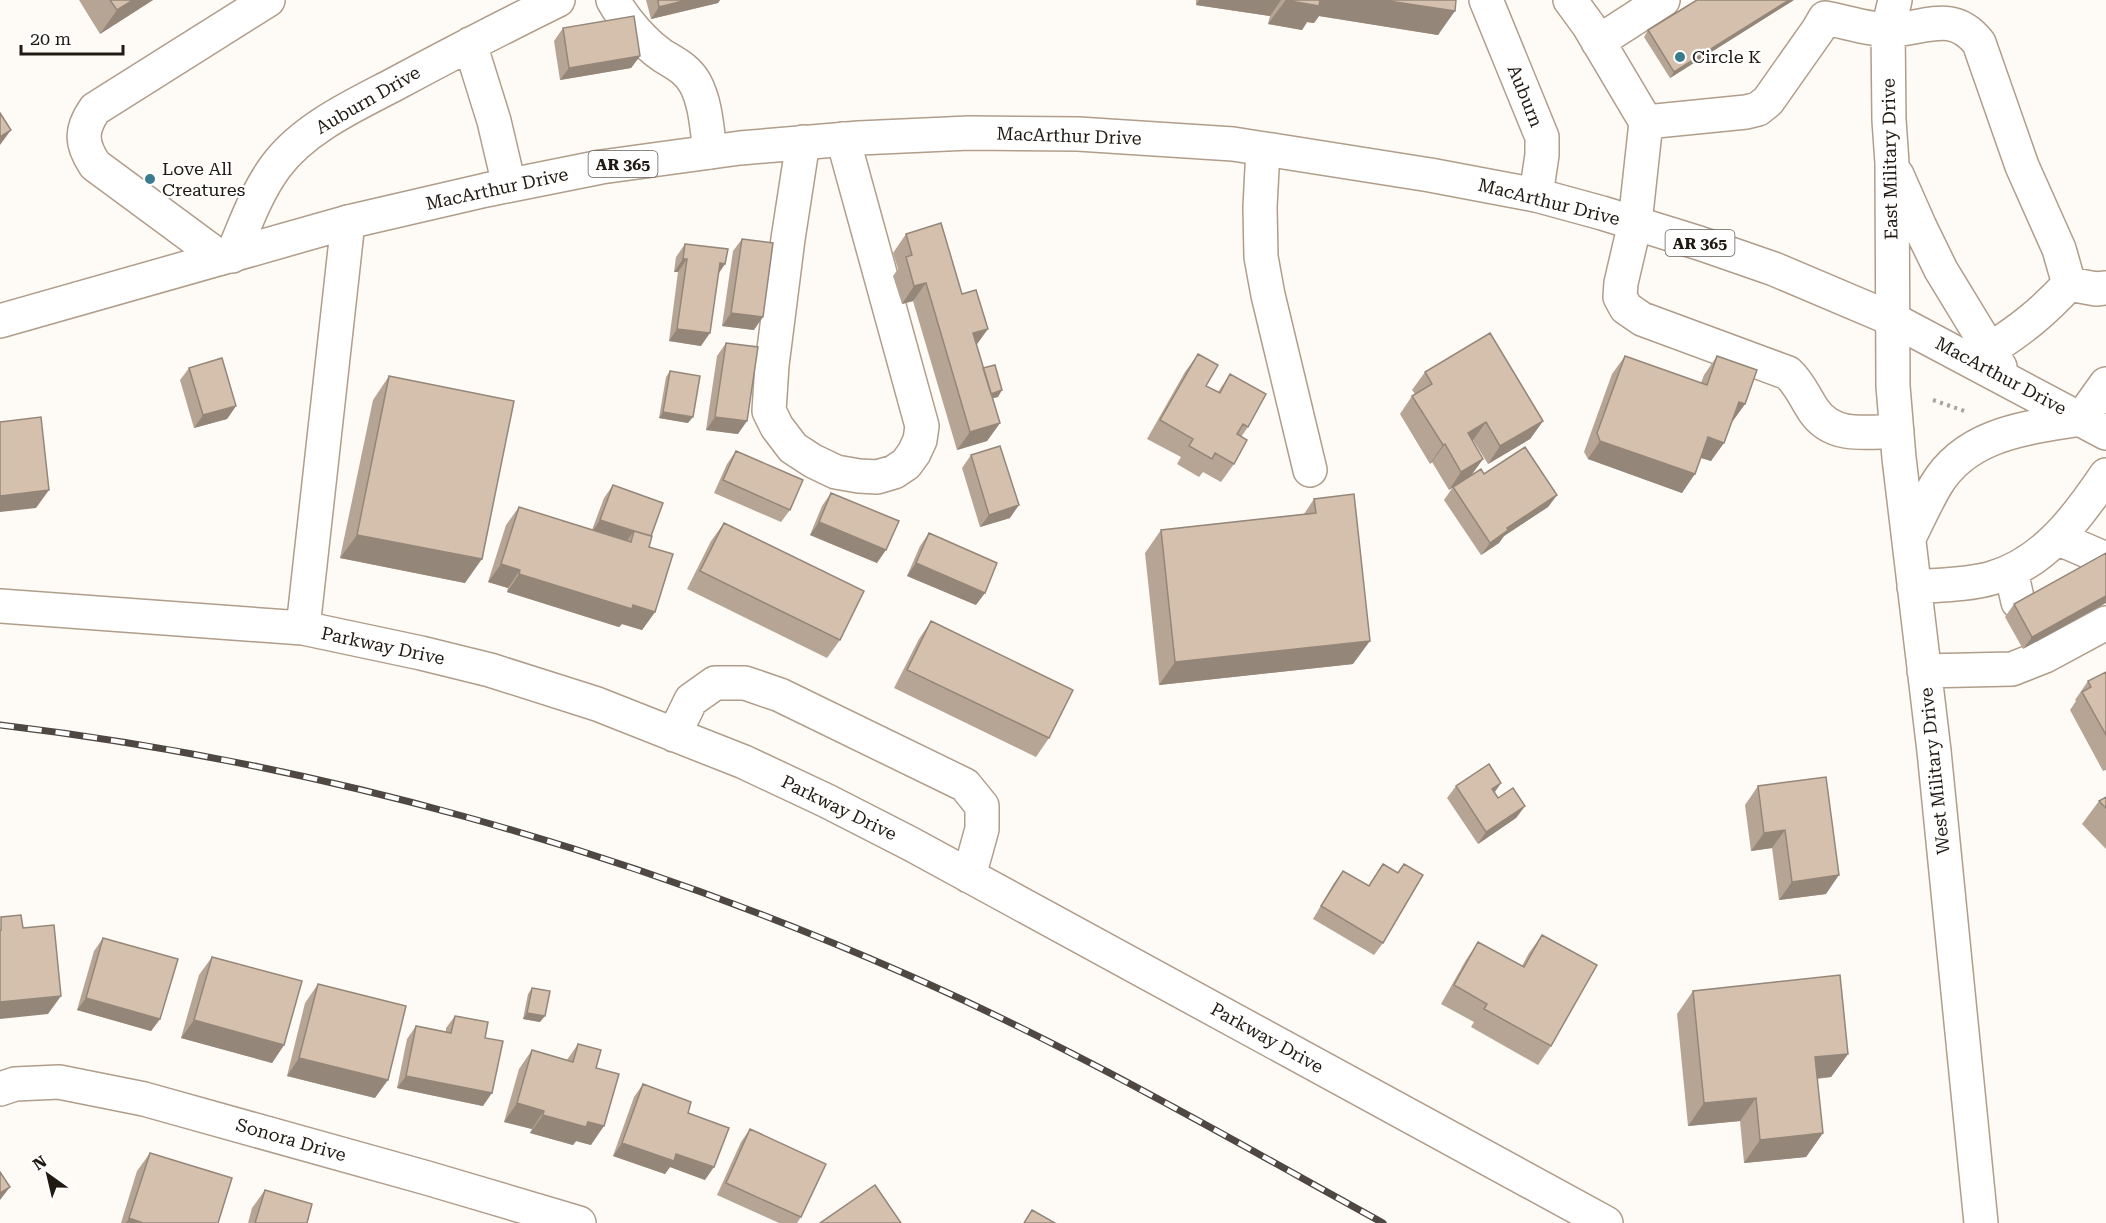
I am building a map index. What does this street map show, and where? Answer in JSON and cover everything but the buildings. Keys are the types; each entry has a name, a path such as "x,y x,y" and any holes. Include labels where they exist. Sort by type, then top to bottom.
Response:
{"street":[{"path":"226,257 95,165 87,152 84,137 86,122 95,109 268,0"},
{"name":"Auburn Drive","path":"226,257 254,202 277,165 307,135 333,117 558,0"},
{"path":"613,0 636,31 662,55 681,66 695,83 704,111 710,152"},
{"name":"Auburn","path":"1486,0 1542,136 1542,155 1536,195"},
{"path":"1570,0 1646,122 1635,223 1620,283 1620,297 1626,308 1633,314 1788,373 1796,381 1815,413 1829,426 1849,432 1897,431"},
{"path":"1598,42 1663,0"},
{"path":"1646,122 1758,109 1768,101 1818,30 1826,9 1954,24 1968,32 1978,43 2022,166 2059,249 2069,284"},
{"name":"East Military Drive","path":"1892,15 1889,120 1892,163 1892,319"},
{"path":"470,44 494,121 509,185"},
{"name":"MacArthur Drive","path":"0,321 348,222 509,185 601,167 710,152 843,139 969,133 1078,134 1233,144 1430,175 1536,195 1635,223 1774,269 1892,319 2094,426"},
{"path":"803,142 773,354 769,411 777,427 793,448 813,461 836,471 877,477 894,472 906,464 920,440 922,426 843,139"},
{"path":"1263,149 1260,207 1261,257 1310,470"},
{"path":"1892,163 1941,270 2007,379"},
{"path":"303,628 348,222"},
{"path":"2069,284 2097,289 2106,288"},
{"path":"1989,350 2043,312 2069,284"},
{"name":"West Military Drive","path":"1892,319 1893,386 1897,431 1981,1223"},
{"path":"1909,538 1937,483 1963,454 1995,436 2023,428 2094,426 2106,384"},
{"path":"1914,587 1990,579 2014,586 2038,555 2057,538 2106,475"},
{"path":"2057,538 2099,556"},
{"name":"Parkway Drive","path":"0,606 303,628 490,670 597,704 744,762 827,801 1606,1223"},
{"path":"1924,671 2012,669 2055,651 2106,623"},
{"path":"674,735 691,700 715,683 745,683 780,694 965,785 982,806 982,829 969,876"},
{"name":"Sonora Drive","path":"0,1089 15,1084 59,1082 144,1099 579,1223"}],"path":[{"path":"1933,400 1978,416"}],"railway":[{"path":"0,725 117,741 233,762 349,787 463,816 577,850 689,888 799,929 969,1003 1089,1062 1383,1223"}],"place":[{"name":"Circle K","path":"1680,57"},
{"name":"Love All Creatures","path":"150,179"}]}
